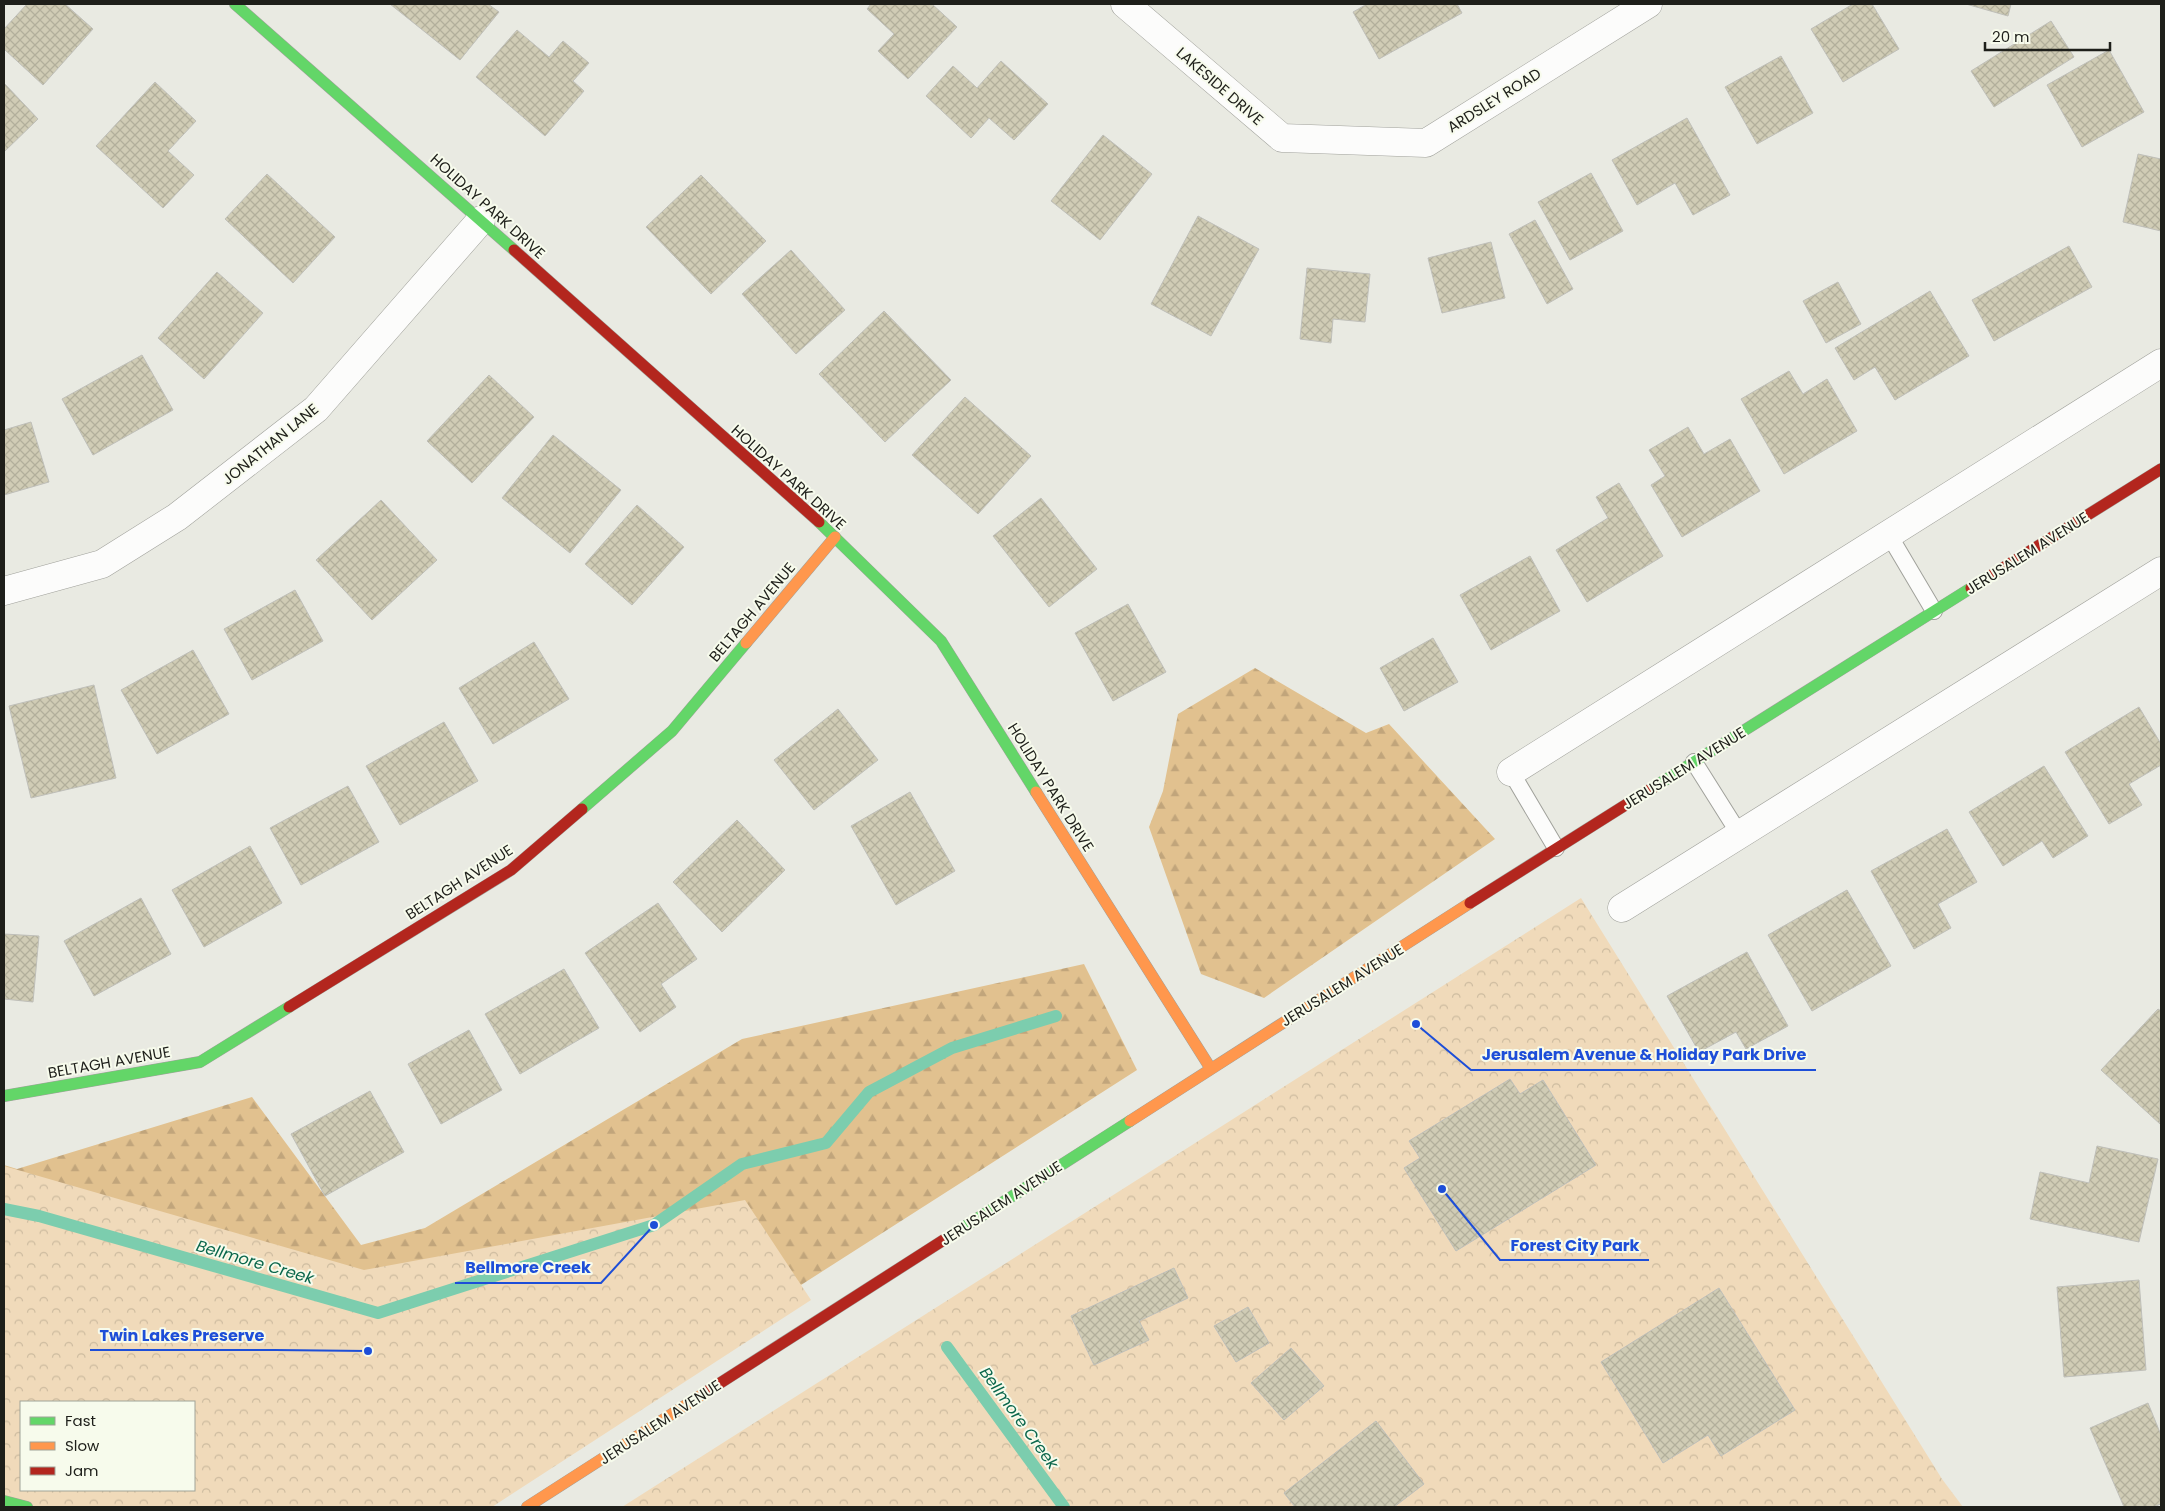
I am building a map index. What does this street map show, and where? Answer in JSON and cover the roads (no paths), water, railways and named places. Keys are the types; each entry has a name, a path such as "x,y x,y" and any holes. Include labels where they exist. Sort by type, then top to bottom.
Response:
{"main road":[{"name":"HOLIDAY PARK DRIVE","path":"235,4 481,220 834,537 941,641 1211,1068"},
{"name":"JERUSALEM AVENUE","path":"527,1507 1556,848 2161,470"},
{"name":"BELTAGH AVENUE","path":"4,1096 200,1062 511,870 672,731 834,537"},
{"path":"4,1501 26,1507"}],"street":[{"name":"LAKESIDE DRIVE","path":"1125,4 1282,138 1326,140"},
{"name":"ARDSLEY ROAD","path":"1326,140 1426,143 1648,4"},
{"name":"JONATHAN LANE","path":"4,591 102,564 177,517 316,409 481,220"},
{"path":"1511,772 2161,363"},
{"path":"1622,908 2161,570"}],"lane":[{"path":"1889,535 1934,611"},
{"path":"1694,762 1740,835"},
{"path":"1511,772 1556,848"}],"waterway":[{"name":"Bellmore Creek","path":"4,1209 39,1216 378,1313 654,1225 742,1164 826,1143 869,1092 952,1048 1056,1016"},
{"name":"Bellmore Creek","path":"947,1347 1064,1507"}],"place":[{"name":"Jerusalem Avenue & Holiday Park Drive","path":"1416,1024"},
{"name":"Forest City Park","path":"1442,1189"},
{"name":"Bellmore Creek","path":"654,1225"},
{"name":"Twin Lakes Preserve","path":"368,1351"}]}
